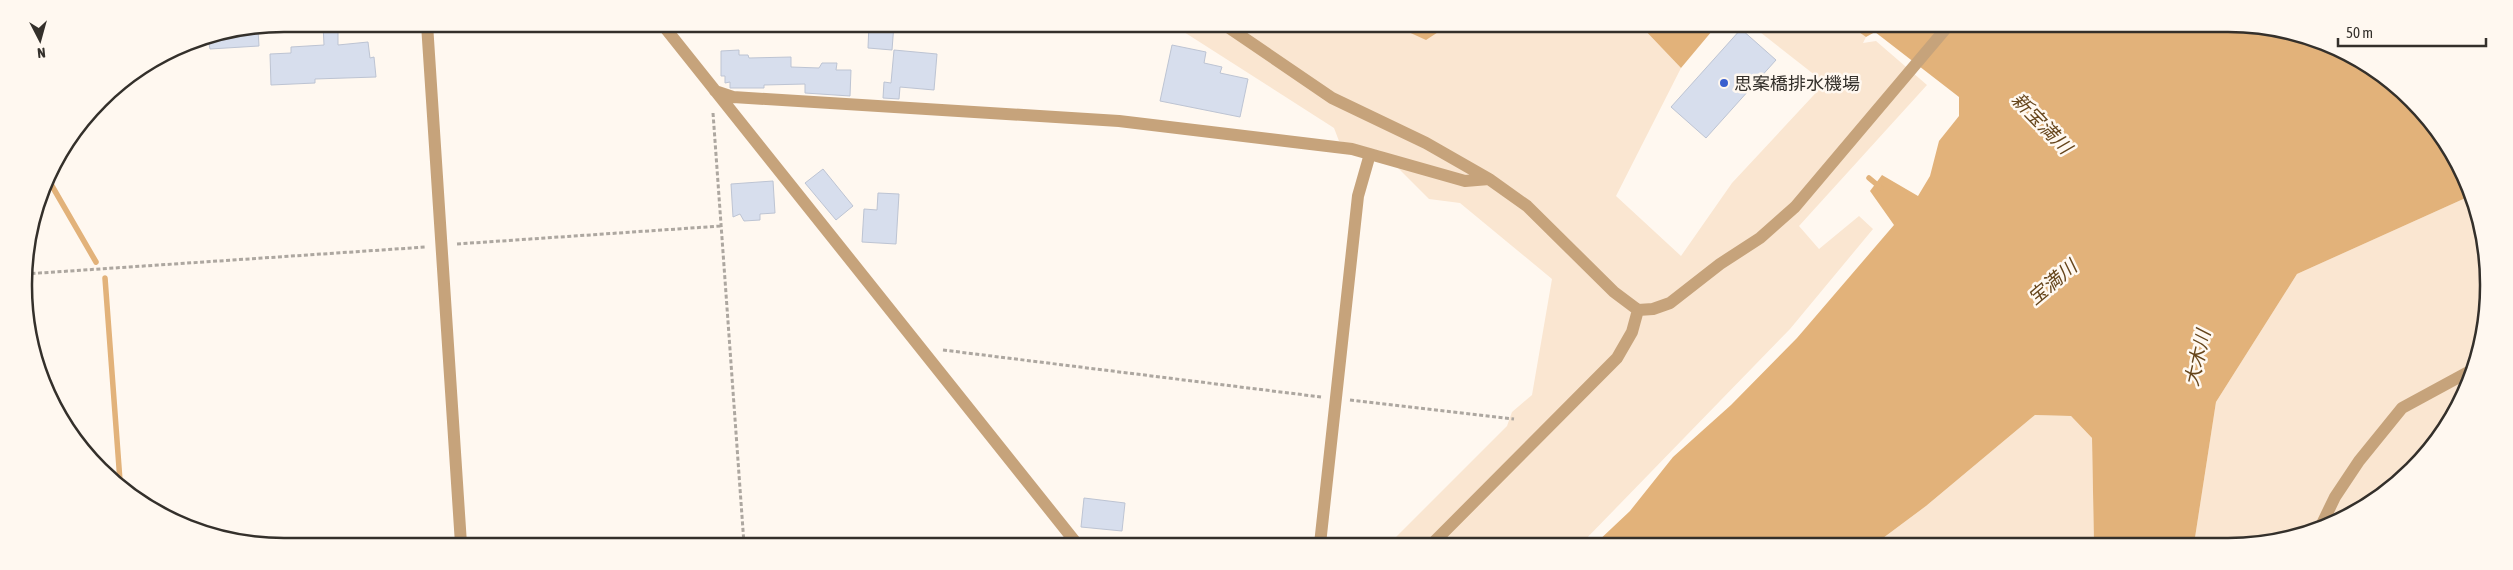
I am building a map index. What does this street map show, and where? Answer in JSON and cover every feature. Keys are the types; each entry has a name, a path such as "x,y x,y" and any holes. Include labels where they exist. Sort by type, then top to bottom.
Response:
{"street":[{"path":"428,32 461,538"},
{"path":"668,32 1072,538"},
{"path":"1235,32 1332,98 1426,143 1490,179 1527,206 1614,292 1638,310 1653,309 1670,303 1720,264 1760,238 1795,207 1943,32"},
{"path":"715,91 733,97 1119,121 1352,150 1465,181 1490,179"},
{"path":"1321,538 1358,196 1370,154"},
{"path":"1438,538 1617,358 1632,332 1638,310"},
{"path":"2325,518 2359,460 2402,408 2464,374"}],"path":[{"path":"715,91 712,104 744,538"},
{"path":"33,273 721,226"},
{"path":"920,348 1514,419"}],"shaded area":[{"path":"1184,32 1410,32 1426,39 1438,32 1647,32 1681,68 1616,196 1681,256 1732,183 1825,83 1760,32 1859,32 1866,37 1863,43 1876,41 1927,85 1799,226 1819,249 1859,216 1873,229 1790,329 1587,538 1395,538 1507,426 1512,412 1532,395 1552,279 1460,203 1429,199 1381,151 1339,141 1334,128"},
{"path":"2465,198 2476,236 2480,268 2480,302 2476,334 2461,382 2438,425 2407,464 2382,485 2354,504 2325,518 2277,533 2245,537 2195,538 2216,402 2297,274"},
{"path":"2035,415 2071,416 2092,438 2094,538 1883,538 1926,506"}],"water":[{"path":"1408,32 1438,32 1426,40"},
{"path":"1647,32 1711,32 1681,68"},
{"path":"1859,32 1875,32 1866,37"},
{"path":"1875,32 2228,32 2277,37 2325,52 2354,66 2382,85 2407,106 2428,131 2447,159 2465,198 2297,274 2216,402 2195,538 2094,538 2092,438 2071,416 2035,415 1926,506 1883,538 1601,538 1630,511 1673,457 1731,405 1797,338 1894,225 1870,191 1882,175 1918,196 1930,176 1939,141 1959,116 1959,97"}],"building":[{"path":"323,32 338,32 338,45 368,42 370,58 374,57 376,77 315,79 315,83 271,85 270,54 291,53 291,47 324,45"},
{"path":"869,32 893,32 892,50 868,48"},
{"name":"思案橋排水機場","path":"1738,32 1744,32 1776,60 1706,138 1671,107"},
{"path":"258,34 259,46 210,49 209,44 220,41"},
{"path":"1172,45 1206,52 1204,63 1222,67 1220,73 1248,79 1240,117 1160,101"},
{"path":"739,50 739,55 748,55 749,58 791,57 791,67 819,68 822,63 837,63 836,70 851,70 850,96 805,93 805,84 764,85 764,88 730,88 730,82 725,83 725,76 721,76 721,51"},
{"path":"894,50 937,54 934,90 900,87 899,99 883,98 884,82 891,83"},
{"path":"823,169 853,206 836,220 805,183"},
{"path":"773,181 775,213 760,214 760,220 744,221 740,214 733,217 731,184"},
{"path":"878,193 899,194 896,244 862,242 864,209 877,210"},
{"path":"1084,498 1125,503 1122,531 1081,527"}],"waterway":[{"path":"1869,178 1881,188"},
{"path":"53,187 96,262"},
{"path":"105,278 120,475"}],"place":[{"name":"思案橋排水機場","path":"1724,83"}],"water label":[{"name":"新宝満川","path":"2042,123"},
{"name":"宝満川","path":"2052,282"},
{"name":"大木川","path":"2197,358"}]}
